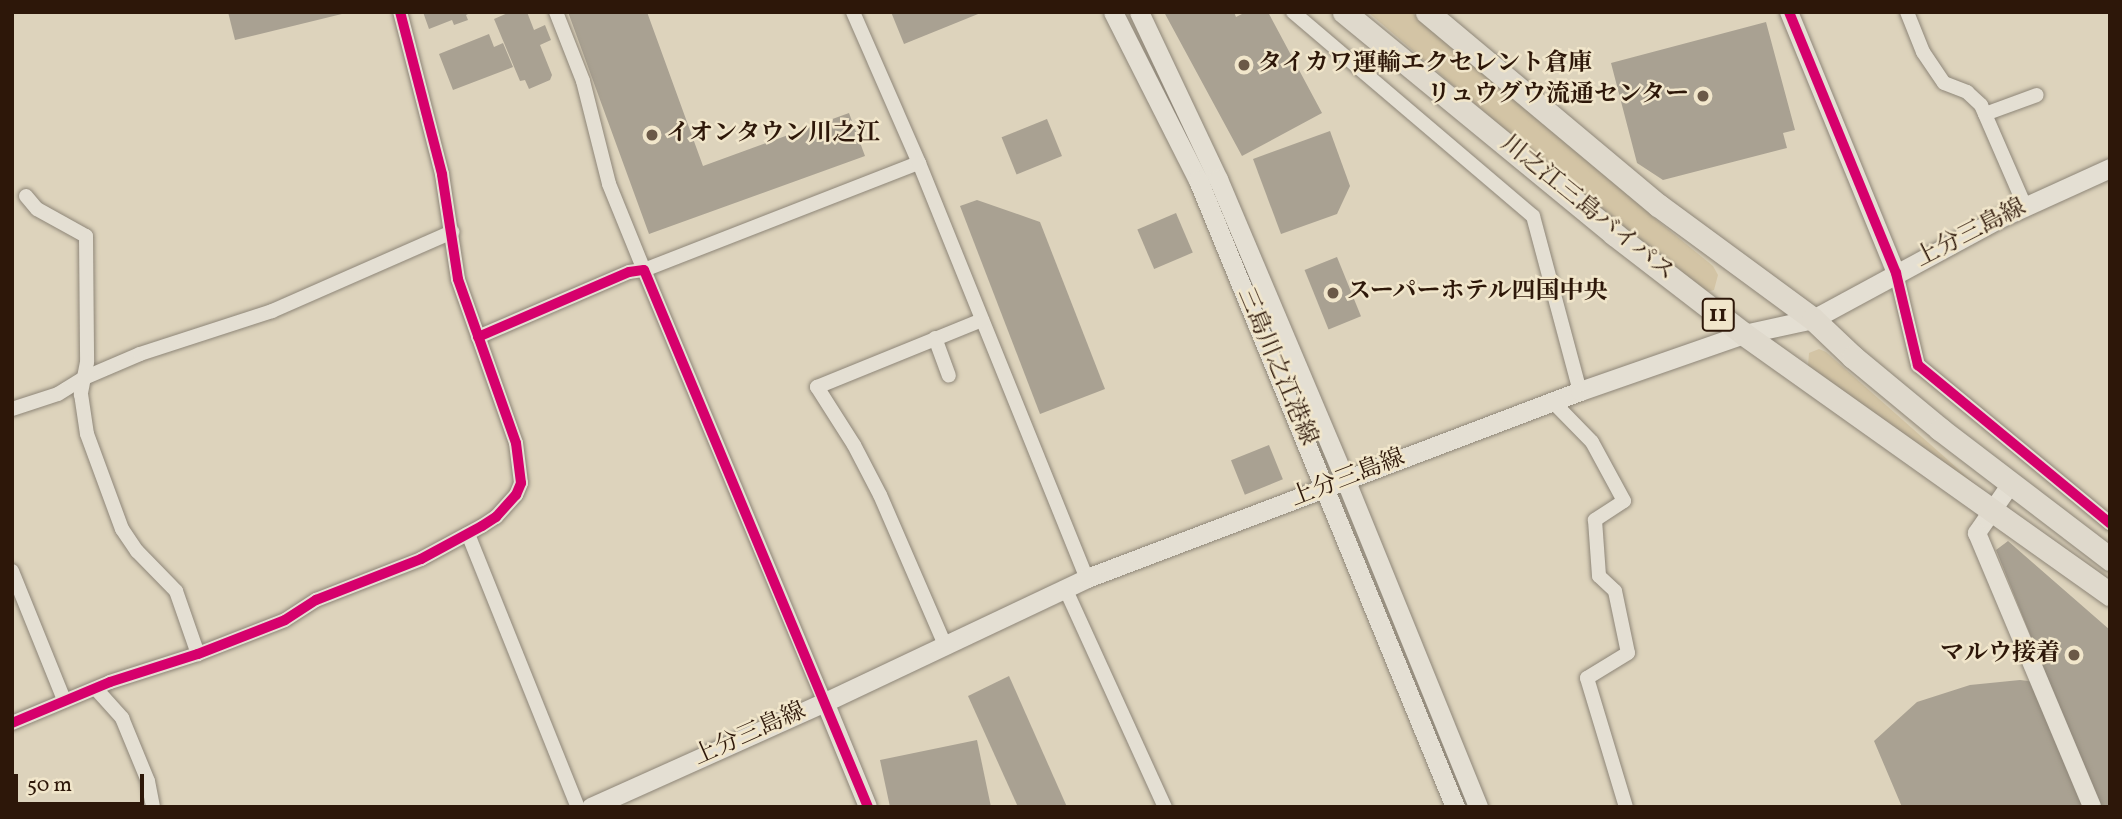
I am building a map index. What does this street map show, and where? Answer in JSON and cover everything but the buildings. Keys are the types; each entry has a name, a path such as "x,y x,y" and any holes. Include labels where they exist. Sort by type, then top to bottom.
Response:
{"highway":[{"name":"川之江三島バイパス","path":"1344,12 1614,234 1744,334 2110,594"},
{"name":"川之江三島バイパス","path":"1435,15 1658,205 1813,319 1863,365 2011,484 2110,559"}],"main road":[{"name":"三島川之江港線","path":"1113,12 1189,161 1455,807"},
{"name":"三島川之江港線","path":"1139,12 1219,179 1345,479 1478,807"},
{"name":"上分三島線","path":"591,807 825,702 1087,578 1580,391 1744,334 1813,319 2025,206 2110,168"}],"street":[{"path":"12,723 64,700 97,690 110,682 198,654 285,620 316,600 421,559 468,534 508,505 521,483 516,443 458,279 442,174 400,12"},
{"path":"556,12 583,81 609,184 868,807"},
{"path":"853,12 919,163 1087,578"},
{"path":"1293,12 1533,216 1580,391"},
{"path":"1789,12 1896,273 1918,365 2110,523"},
{"path":"1907,12 1923,52 1944,83 1967,92 1981,105 2025,206"},
{"path":"1985,114 2037,95"},
{"path":"478,337 629,272 644,270 919,163"},
{"path":"26,196 37,209 86,236 82,394 86,434 129,541 176,592 198,654"},
{"path":"12,410 58,394 84,378 140,354 272,311 452,232"},
{"path":"945,645 880,495 854,445 817,387 982,320"},
{"path":"934,338 949,376"},
{"path":"1554,403 1592,442 1624,501 1595,520 1599,576 1615,591 1628,653 1587,678 1626,807"},
{"path":"2011,484 1977,533 2092,807"},
{"path":"468,534 578,807"},
{"path":"12,571 64,700"},
{"path":"1065,588 1165,807"},
{"path":"97,690 122,719 148,781 153,807"}],"shaded area":[{"path":"1368,12 1411,12 1591,158 1653,217 1713,266 1718,275 1714,290 1706,292 1697,287 1545,164"},
{"path":"1819,349 1826,352 1983,491 1808,366 1809,353"}],"cycle path":[{"path":"12,723 110,682 198,654 285,620 316,600 421,559 496,517 516,495 521,483 516,443 458,279 442,174 400,12"},
{"path":"1789,12 1896,273 1918,365 2110,523"},
{"path":"478,337 629,272 644,270 868,807"}],"place":[{"name":"タイカワ運輸エクセレント倉庫","path":"1244,65"},
{"name":"リュウグウ流通センター","path":"1703,96"},
{"name":"イオンタウン川之江","path":"652,135"},
{"name":"スーパーホテル四国中央","path":"1333,293"},
{"name":"マルウ接着","path":"2074,655"}]}
